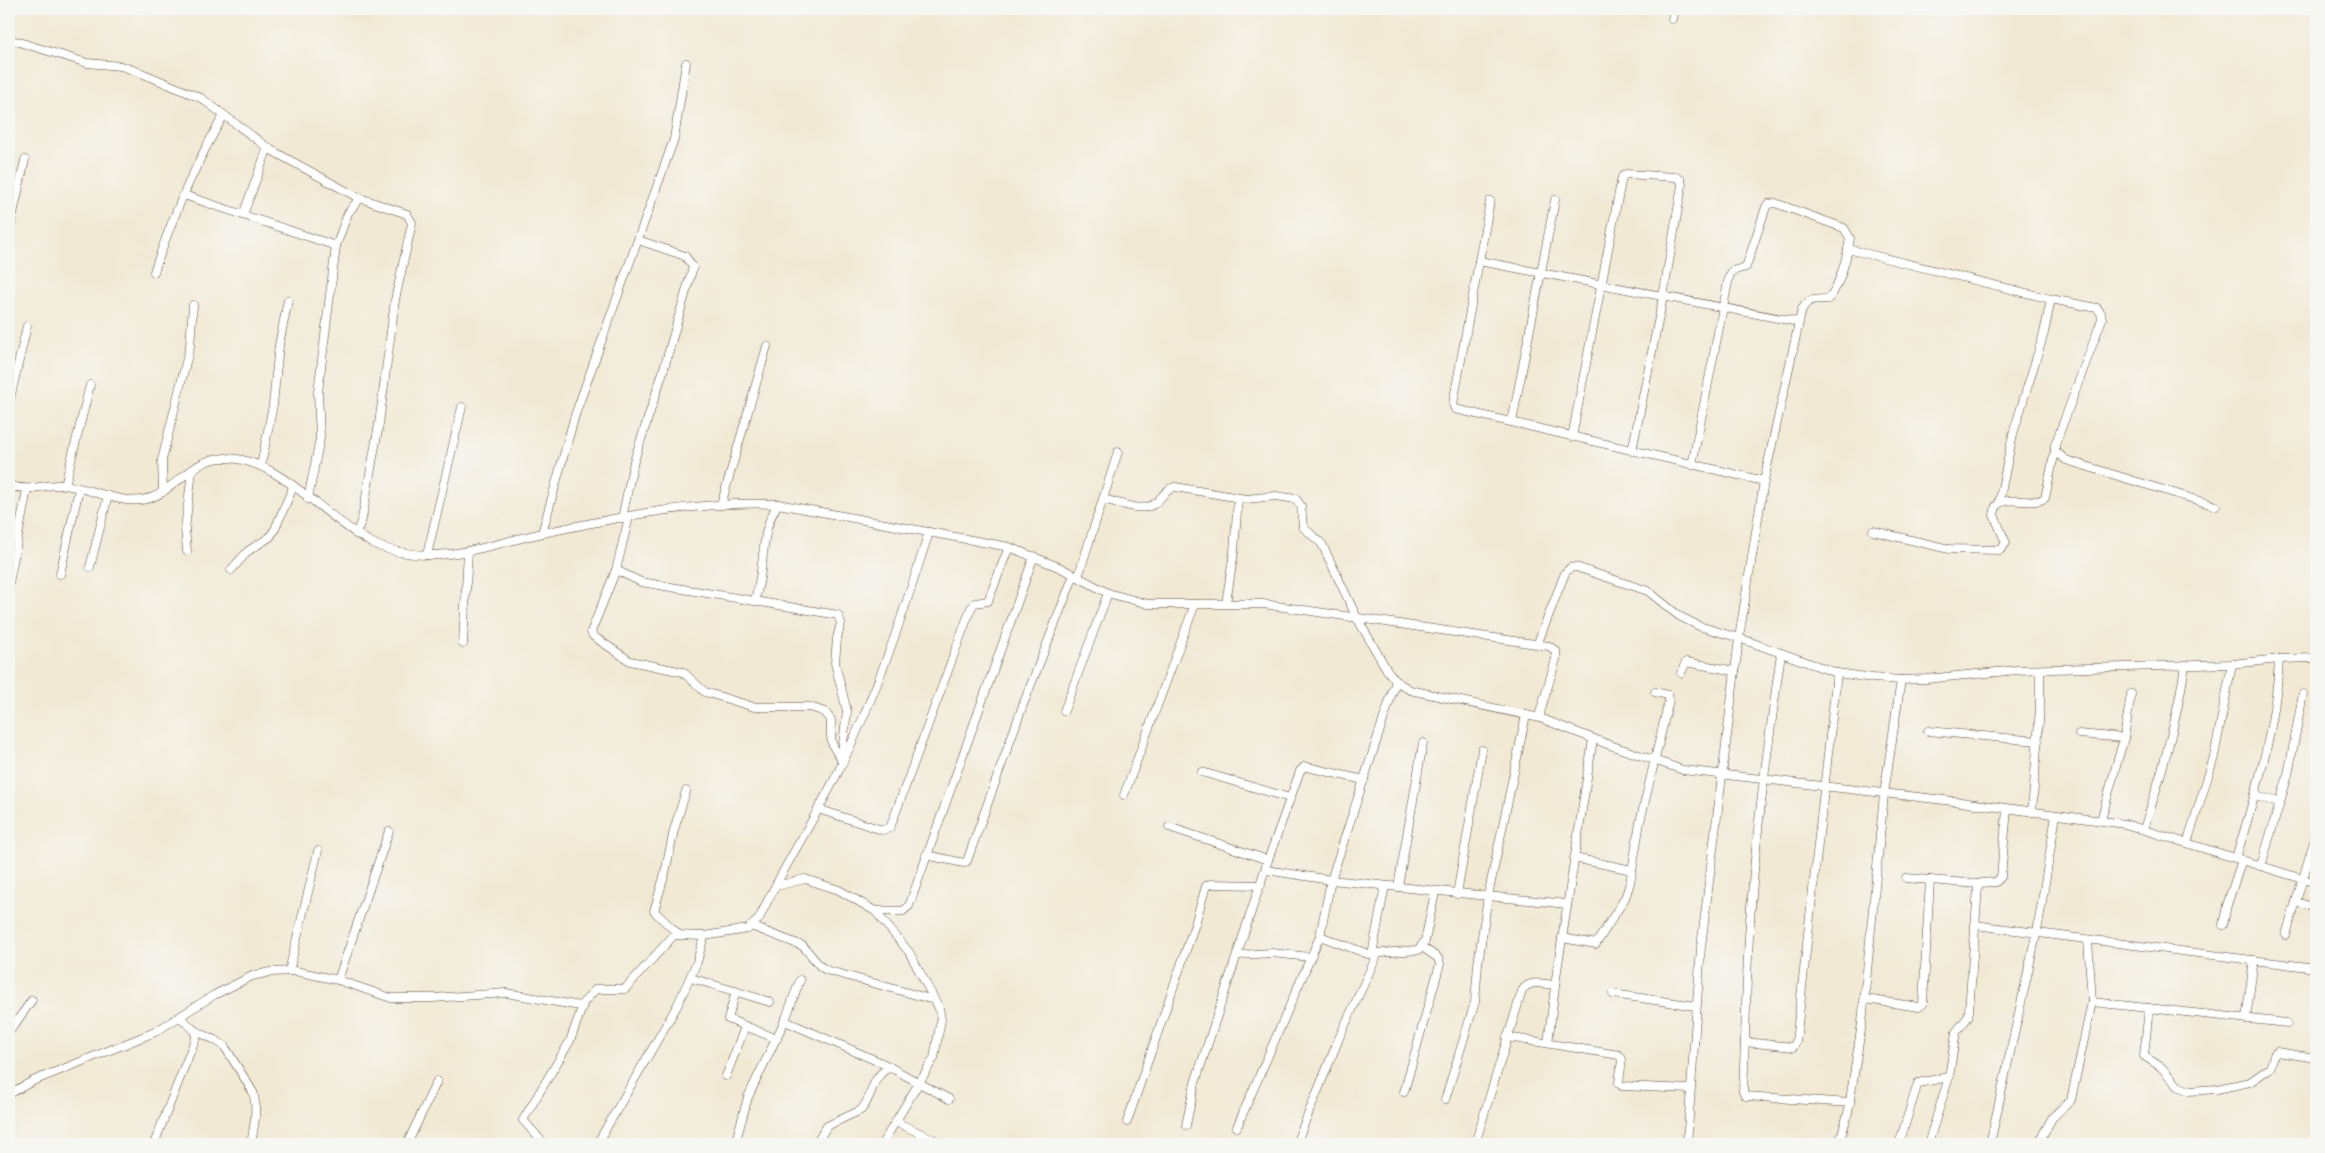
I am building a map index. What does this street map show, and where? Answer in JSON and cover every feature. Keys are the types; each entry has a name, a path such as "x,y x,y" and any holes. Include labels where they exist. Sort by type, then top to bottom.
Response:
{"street":[{"path":"1672,20 1674,9"},
{"path":"9,39 87,63 121,66 200,98 268,148 360,198 407,214 412,223 395,300 379,424 362,519 356,534"},
{"path":"542,533 575,416 674,139 686,63"},
{"path":"154,272 184,194 208,142 224,115"},
{"path":"243,215 268,148"},
{"path":"9,232 25,160"},
{"path":"1572,438 1622,177 1626,174 1676,177 1681,180 1682,185 1663,297 1632,451"},
{"path":"184,194 336,246"},
{"path":"308,499 321,434 318,392 336,246 348,213 360,198"},
{"path":"1512,422 1555,200"},
{"path":"1490,202 1453,404 1457,410 1764,481"},
{"path":"1687,1144 1701,947 1739,638 1764,481 1802,309 1812,299 1828,299 1833,293 1850,238 1844,228 1775,203 1768,204 1746,267 1730,273 1692,465"},
{"path":"638,240 685,256 693,267 662,375 634,461 616,570 591,632 595,638 630,661 683,672 705,692 754,707 810,707 822,711 831,720 830,741 832,747 841,757"},
{"path":"1848,249 2051,300 2097,308 2102,313 2102,320 2055,445 2045,498 2036,501 1999,503"},
{"path":"1479,261 1798,322"},
{"path":"261,466 273,405 279,345 288,300"},
{"path":"1873,531 1949,548 2000,550 2006,543 1994,515 1994,510 1999,503 2013,434 2044,333 2051,300"},
{"path":"164,492 162,460 188,355 193,305"},
{"path":"9,403 27,326"},
{"path":"721,505 767,346"},
{"path":"65,485 90,386"},
{"path":"427,555 462,407"},
{"path":"926,855 964,863 967,861 1023,705 1076,576 1118,452"},
{"path":"2055,452 2075,463 2216,506"},
{"path":"9,485 27,490 65,485 108,496 142,500 164,492 212,459 244,460 261,466 293,487 368,542 404,553 427,555 468,551 542,533 626,518 753,502 778,504 1009,547 1034,556 1108,594 1148,604 1263,604 1554,648 1556,655 1540,718"},
{"path":"187,551 185,529 192,471"},
{"path":"231,570 248,551 270,537 275,530 293,487"},
{"path":"1103,499 1144,507 1154,504 1169,488 1175,487 1253,500 1276,496 1296,499 1300,506 1303,527 1322,544 1357,618 1396,682 1410,690 1540,718 1653,761 1683,770 2101,820 2144,829 2316,883"},
{"path":"60,574 79,489"},
{"path":"9,584 27,490"},
{"path":"90,567 108,496"},
{"path":"1226,603 1234,552 1238,498"},
{"path":"755,601 761,570 764,534 778,504"},
{"path":"544,1144 524,1123 524,1118 570,1041 583,1005 596,989 625,990 670,938 678,934 704,936 751,926 759,919 840,767 875,693 903,616 929,532"},
{"path":"818,809 882,830 890,828 971,608 975,603 988,601 1009,547"},
{"path":"463,644 468,551"},
{"path":"875,911 906,910 911,902 926,855 1034,556"},
{"path":"1537,644 1565,573 1570,568 1576,567 1607,579 1643,588 1688,621 1699,626 1739,638 1837,673 1901,680 2040,670 2232,664 2279,659 2316,658"},
{"path":"616,570 641,582 834,613 840,617 835,664 847,710 840,767"},
{"path":"1064,711 1108,594"},
{"path":"1124,795 1195,604"},
{"path":"1781,653 1764,780 1752,896 1744,1010 1743,1092 1746,1096 1850,1103"},
{"path":"2223,925 2274,710 2279,659"},
{"path":"1681,673 1686,662 1735,671"},
{"path":"2187,843 2214,757 2232,664"},
{"path":"2144,829 2179,706 2185,665"},
{"path":"2032,812 2038,741 2040,670"},
{"path":"1744,1042 1793,1046 1796,1042 1837,673"},
{"path":"1839,1144 1850,1103 1865,999 1884,794 1901,680"},
{"path":"1237,1127 1320,936 1331,880 1396,682"},
{"path":"1562,938 1594,944 1599,942 1625,898 1653,761 1669,700 1668,695 1654,692"},
{"path":"2101,820 2124,738 2131,694"},
{"path":"2261,866 2294,749 2303,694"},
{"path":"1445,1100 1475,1002 1478,964 1488,896 1526,715"},
{"path":"1928,731 2038,741"},
{"path":"2079,734 2124,738"},
{"path":"1548,1043 1555,985 1593,739"},
{"path":"1398,888 1424,743"},
{"path":"1457,894 1482,750"},
{"path":"1186,1126 1195,1083 1268,860 1300,771 1304,767 1364,780"},
{"path":"1202,772 1290,798"},
{"path":"678,934 654,911 665,873 674,830 686,791"},
{"path":"2255,796 2279,802"},
{"path":"1906,878 1979,884 1996,882 2001,877 2007,809"},
{"path":"1990,1144 2037,932 2056,815"},
{"path":"1169,827 1268,860"},
{"path":"338,980 389,831"},
{"path":"2286,935 2316,836"},
{"path":"289,971 318,851"},
{"path":"1574,858 1632,870"},
{"path":"1266,870 1398,888 1567,904"},
{"path":"776,886 798,880 812,881 839,890 875,911 909,952 934,1000 941,1020 934,1058 921,1083 882,1144"},
{"path":"1865,999 1918,1007 1923,1004 1930,880"},
{"path":"1127,1122 1195,924 1206,886 1210,884 1261,885"},
{"path":"1928,1144 1949,1078 1956,1032 1970,1012 1979,884"},
{"path":"1296,1144 1375,953 1385,886"},
{"path":"1320,936 1368,954 1418,950 1422,947 1435,892"},
{"path":"2296,902 2316,908"},
{"path":"1975,925 2316,968"},
{"path":"751,926 803,946 820,966 826,970 934,1000"},
{"path":"597,1144 677,1006 691,978 704,936"},
{"path":"2038,1144 2052,1118 2072,1100 2092,1002 2088,940"},
{"path":"1404,1092 1440,964 1438,958 1422,947"},
{"path":"1238,955 1272,953 1310,957"},
{"path":"2246,1019 2254,960"},
{"path":"9,1094 33,1081 155,1032 214,995 252,976 289,971 338,980 392,998 433,998 506,993 583,1005"},
{"path":"691,978 770,1002"},
{"path":"735,1144 748,1097 785,1021 800,980"},
{"path":"1474,1144 1524,987 1532,983 1555,985"},
{"path":"736,991 728,1019 777,1039"},
{"path":"1613,994 1696,1006"},
{"path":"9,1032 32,1000"},
{"path":"2092,1002 2287,1023"},
{"path":"2149,1008 2144,1056 2158,1064 2174,1083 2185,1090 2217,1089 2250,1082 2270,1068 2274,1054 2277,1052 2316,1058"},
{"path":"180,1017 194,1030 217,1041 225,1048 253,1092 255,1099 255,1122 251,1144"},
{"path":"785,1021 890,1067 949,1099"},
{"path":"726,1076 745,1027"},
{"path":"154,1144 195,1044 194,1030"},
{"path":"1507,1036 1620,1056 1622,1059 1619,1083 1622,1086 1690,1089"},
{"path":"816,1144 827,1126 861,1110 875,1079 881,1072 890,1067"},
{"path":"1899,1144 1918,1083 1949,1078"},
{"path":"407,1144 437,1081"},
{"path":"896,1122 937,1141"}]}
